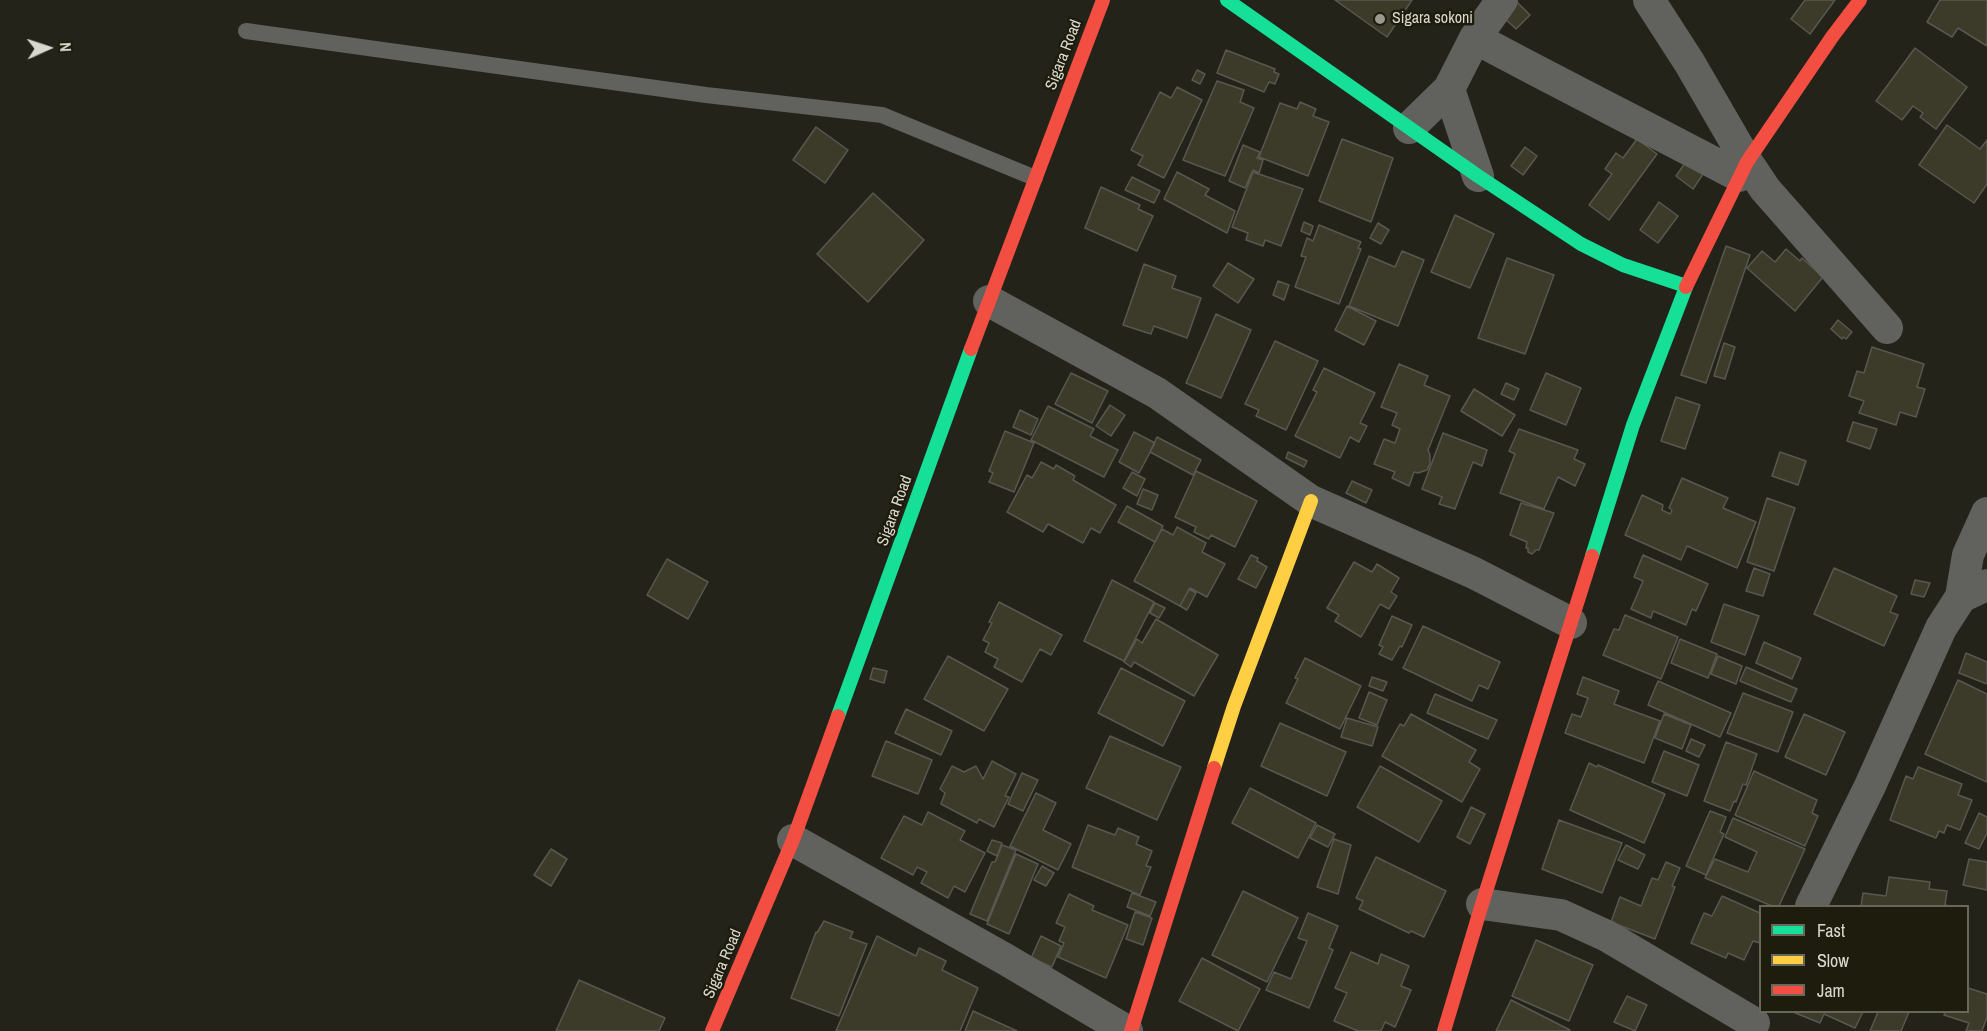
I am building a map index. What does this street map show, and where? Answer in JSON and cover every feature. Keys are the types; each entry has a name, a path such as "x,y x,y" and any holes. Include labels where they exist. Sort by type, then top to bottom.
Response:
{"street":[{"name":"Sigara Road","path":"712,1031 793,840 989,301 1103,0"},
{"path":"1227,0 1478,176 1581,244 1623,265 1686,286"},
{"path":"1409,128 1449,89 1475,38 1502,0"},
{"path":"1649,0 1689,62 1743,169"},
{"path":"1444,1031 1633,425 1686,286 1743,169 1832,37 1860,0"},
{"path":"1475,38 1575,92 1655,131 1743,169 1765,189 1887,328"},
{"path":"1449,89 1478,176"},
{"path":"989,301 1157,393 1311,501 1474,573 1571,623"},
{"path":"793,840 1129,1031 1234,706 1311,501"},
{"path":"1811,905 1870,786 1941,628 1974,591 1968,555 1987,513"},
{"path":"1482,904 1561,915 1607,936 1755,1021"}],"lane":[{"path":"246,31 706,95 882,115 1035,178"}],"building":[{"name":"Sigara sokoni","path":"1335,0 1412,0 1387,37"},
{"path":"1515,0 1530,15 1516,29 1500,14"},
{"path":"1805,0 1835,0 1810,34 1791,19"},
{"path":"1940,0 1987,0 1987,46 1958,28 1952,37 1927,22"},
{"path":"1915,48 1967,87 1936,129 1920,117 1923,113 1913,106 1902,120 1876,101"},
{"path":"1226,50 1275,69 1274,72 1279,74 1275,84 1269,82 1264,92 1217,73"},
{"path":"1197,70 1205,74 1200,84 1192,80"},
{"path":"1217,81 1244,90 1240,102 1254,108 1225,176 1183,160"},
{"path":"1177,87 1202,100 1164,178 1138,165 1143,156 1131,150 1160,92 1171,98"},
{"path":"1300,102 1316,109 1313,116 1329,122 1308,176 1259,157 1280,103 1297,109"},
{"path":"1947,125 1980,149 1987,140 1987,184 1974,203 1919,165"},
{"path":"816,127 848,150 825,183 793,160"},
{"path":"1342,139 1393,158 1371,222 1319,201"},
{"path":"1637,139 1657,154 1609,220 1589,205 1612,174 1605,169 1616,153 1623,158"},
{"path":"1243,145 1260,152 1257,158 1263,160 1259,173 1253,170 1245,188 1229,181"},
{"path":"1525,147 1537,156 1523,175 1511,166"},
{"path":"1690,156 1707,168 1693,189 1676,176"},
{"path":"1177,172 1209,189 1205,195 1235,211 1227,233 1164,199"},
{"path":"1253,172 1303,189 1281,246 1265,240 1263,246 1246,240 1248,233 1232,227"},
{"path":"1132,177 1160,191 1154,203 1125,190"},
{"path":"1101,187 1140,205 1138,209 1153,216 1137,251 1085,228"},
{"path":"873,193 924,240 868,302 817,254"},
{"path":"1659,202 1678,216 1658,243 1640,230"},
{"path":"1455,215 1494,234 1470,288 1431,272"},
{"path":"1304,222 1313,226 1310,235 1301,231"},
{"path":"1378,223 1389,230 1381,244 1370,238"},
{"path":"1319,225 1361,242 1358,248 1361,249 1339,304 1295,287 1306,257 1301,256 1307,238 1313,241"},
{"path":"1726,246 1750,255 1706,383 1681,375"},
{"path":"1786,249 1800,261 1802,258 1823,277 1795,311 1747,268 1762,251 1775,262"},
{"path":"1402,251 1424,260 1398,326 1349,306 1369,256 1395,267"},
{"path":"1507,258 1554,275 1525,354 1478,338"},
{"path":"1228,263 1254,279 1238,303 1213,286"},
{"path":"1144,264 1176,276 1172,288 1201,298 1187,338 1154,326 1151,334 1123,325"},
{"path":"1278,281 1289,285 1284,300 1273,295"},
{"path":"1347,306 1376,321 1364,345 1335,330"},
{"path":"1216,314 1251,330 1221,398 1186,383"},
{"path":"1838,320 1852,332 1846,339 1843,337 1842,339 1831,329"},
{"path":"1275,341 1318,361 1286,430 1256,416 1259,410 1245,404"},
{"path":"1724,343 1735,347 1725,379 1714,376"},
{"path":"1872,347 1924,364 1917,387 1925,389 1916,417 1900,412 1896,425 1859,413 1864,401 1849,396 1857,371 1864,373"},
{"path":"1399,364 1428,376 1424,385 1450,396 1428,450 1430,463 1427,470 1414,472 1409,486 1392,478 1395,472 1374,464 1384,439 1395,443 1400,429 1392,425 1397,413 1381,407"},
{"path":"1324,368 1375,393 1360,423 1367,426 1359,442 1350,437 1340,458 1295,436 1317,392 1313,390"},
{"path":"1071,373 1108,391 1092,423 1055,404"},
{"path":"1546,373 1581,388 1566,425 1530,410"},
{"path":"1506,383 1519,389 1514,400 1501,394"},
{"path":"1474,389 1515,415 1502,436 1461,411"},
{"path":"1676,397 1700,405 1685,449 1661,441"},
{"path":"1110,405 1125,415 1111,436 1096,426"},
{"path":"1048,406 1094,429 1090,436 1118,450 1104,477 1031,440"},
{"path":"1020,410 1038,419 1031,435 1013,427"},
{"path":"1853,422 1877,429 1870,449 1847,441"},
{"path":"1519,429 1578,450 1574,459 1585,464 1575,486 1558,477 1544,509 1500,493 1515,454 1509,451"},
{"path":"1005,431 1034,443 1014,492 989,482 993,473 989,471"},
{"path":"1134,432 1155,443 1139,473 1119,462"},
{"path":"1443,433 1487,450 1482,466 1473,462 1455,509 1439,504 1442,497 1422,489"},
{"path":"1157,437 1201,460 1193,475 1150,452"},
{"path":"1288,452 1307,461 1304,467 1286,458"},
{"path":"1780,452 1806,461 1798,485 1772,476"},
{"path":"1041,462 1054,469 1056,465 1075,476 1073,480 1116,505 1100,533 1091,528 1083,543 1048,524 1043,532 1007,512 1027,475 1032,478"},
{"path":"1196,471 1257,501 1235,547 1211,535 1209,539 1194,532 1196,527 1175,517"},
{"path":"1132,472 1145,479 1137,496 1123,488"},
{"path":"1682,478 1728,498 1723,508 1756,522 1737,568 1687,546 1681,560 1625,535 1642,495 1663,505 1662,510 1670,514 1672,510 1669,508"},
{"path":"1352,481 1372,490 1366,503 1346,493"},
{"path":"1143,489 1158,495 1152,510 1137,504"},
{"path":"1767,498 1795,508 1774,571 1747,562"},
{"path":"1521,503 1554,513 1539,550 1532,554 1526,548 1527,542 1510,535"},
{"path":"1127,506 1163,526 1155,542 1118,522"},
{"path":"1177,527 1206,543 1202,552 1225,564 1207,597 1190,588 1180,606 1134,581 1162,529 1173,535"},
{"path":"1251,555 1267,567 1256,588 1238,579"},
{"path":"1643,555 1708,584 1696,611 1692,609 1686,625 1653,611 1651,618 1631,609 1643,581 1634,577"},
{"path":"667,559 708,582 688,619 647,595"},
{"path":"1354,562 1372,572 1377,564 1399,578 1391,592 1397,596 1389,609 1380,604 1361,637 1335,621 1339,615 1327,608"},
{"path":"1754,568 1770,574 1763,596 1746,591"},
{"path":"1834,568 1897,596 1890,612 1898,615 1884,646 1814,614"},
{"path":"1112,580 1154,602 1124,661 1084,641"},
{"path":"1915,580 1930,583 1924,597 1911,594"},
{"path":"1189,589 1196,593 1187,610 1180,606"},
{"path":"999,602 1062,635 1051,655 1040,649 1022,682 994,667 998,659 985,652 989,643 983,640"},
{"path":"1155,603 1165,608 1159,618 1150,613"},
{"path":"1724,604 1759,616 1745,655 1711,642"},
{"path":"1625,615 1678,637 1661,679 1603,655 1614,629 1619,630"},
{"path":"1392,616 1412,625 1402,647 1400,646 1392,660 1379,654 1383,647 1379,645"},
{"path":"1156,619 1218,655 1194,696 1134,662 1131,667 1124,662 1137,639 1142,643"},
{"path":"1423,626 1500,662 1488,689 1479,685 1472,701 1403,668"},
{"path":"1680,639 1717,654 1708,678 1671,663"},
{"path":"1764,642 1801,658 1792,679 1756,663"},
{"path":"1966,653 1987,662 1987,684 1959,673"},
{"path":"948,656 1008,689 984,731 924,699"},
{"path":"1718,656 1742,666 1736,684 1711,674"},
{"path":"1305,658 1361,686 1340,729 1286,703"},
{"path":"1746,667 1797,689 1791,702 1740,681"},
{"path":"873,668 887,671 884,683 870,679"},
{"path":"1121,668 1185,701 1163,746 1098,713"},
{"path":"1372,677 1387,682 1383,691 1369,686"},
{"path":"1583,677 1619,691 1614,704 1660,721 1644,763 1565,733 1572,714 1581,717 1588,698 1577,694"},
{"path":"1958,680 1987,694 1987,782 1925,754"},
{"path":"1658,681 1731,713 1720,737 1648,705"},
{"path":"1369,692 1387,700 1377,725 1359,718"},
{"path":"1743,693 1793,712 1778,752 1727,733"},
{"path":"1435,694 1497,720 1488,739 1427,713"},
{"path":"906,709 952,731 941,755 895,733"},
{"path":"1411,714 1476,750 1469,762 1480,769 1462,802 1382,756 1400,724 1404,726"},
{"path":"1664,714 1691,725 1682,749 1655,738"},
{"path":"1804,714 1845,732 1826,775 1785,757"},
{"path":"1347,718 1378,727 1372,746 1341,737"},
{"path":"1280,723 1346,752 1327,796 1261,766"},
{"path":"1110,736 1181,767 1157,820 1086,788"},
{"path":"1691,739 1705,745 1699,757 1686,751"},
{"path":"886,741 932,760 918,794 872,776"},
{"path":"1726,742 1757,754 1746,785 1743,784 1730,811 1704,801"},
{"path":"1664,751 1699,765 1687,796 1652,782"},
{"path":"992,761 1016,774 1005,796 1009,797 994,827 979,819 977,823 941,804 945,793 940,789 952,766 964,772 976,766 983,779"},
{"path":"1589,763 1665,794 1644,843 1570,810"},
{"path":"1380,766 1442,801 1419,842 1357,807"},
{"path":"1918,767 1962,784 1958,795 1972,800 1960,830 1947,825 1944,833 1939,831 1936,838 1890,820 1906,776 1913,779"},
{"path":"1754,771 1817,800 1812,813 1818,816 1805,846 1735,815"},
{"path":"1022,773 1038,780 1023,811 1008,804"},
{"path":"1250,788 1316,823 1298,858 1232,823"},
{"path":"1036,793 1056,803 1043,830 1071,844 1058,870 1010,846"},
{"path":"1471,807 1485,814 1470,844 1457,837"},
{"path":"1710,811 1726,817 1720,832 1724,834 1706,875 1686,866"},
{"path":"928,812 965,831 960,840 985,853 965,892 954,886 948,898 921,883 927,872 917,867 913,875 881,858 904,816 922,825"},
{"path":"1979,813 1987,817 1987,833 1979,849 1965,843"},
{"path":"1733,818 1805,849 1779,905 1770,905 1705,878 1715,859 1748,872 1757,852 1725,837"},
{"path":"1559,820 1622,843 1602,893 1542,869"},
{"path":"1088,825 1115,835 1118,828 1139,837 1136,844 1152,851 1146,866 1151,867 1140,895 1072,867"},
{"path":"1317,825 1335,834 1328,847 1310,838"},
{"path":"1334,839 1351,845 1338,894 1317,887"},
{"path":"992,840 1002,843 997,856 987,851"},
{"path":"1002,845 1016,850 987,921 970,914 992,862 995,862"},
{"path":"1626,845 1645,855 1638,869 1618,860"},
{"path":"551,849 567,859 551,886 534,875"},
{"path":"1016,854 1038,864 1009,934 987,924"},
{"path":"1376,857 1446,891 1424,937 1411,931 1409,933 1359,909 1363,901 1356,898"},
{"path":"1969,859 1987,862 1987,890 1963,885"},
{"path":"1666,862 1680,868 1655,939 1611,922 1620,897 1641,906 1652,878 1658,880"},
{"path":"1042,866 1054,873 1046,886 1034,880"},
{"path":"1889,877 1930,882 1929,889 1947,891 1945,905 1861,905 1863,893 1886,896"},
{"path":"1243,891 1298,918 1267,982 1212,955"},
{"path":"1132,893 1156,902 1150,916 1127,907"},
{"path":"1069,894 1094,906 1092,910 1128,925 1106,978 1058,957 1064,943 1059,941 1065,927 1056,923"},
{"path":"1722,896 1759,913 1759,943 1753,941 1744,960 1728,953 1726,958 1691,943 1704,913 1712,916"},
{"path":"1135,912 1152,918 1143,945 1126,939"},
{"path":"1308,913 1338,926 1329,948 1333,950 1309,1008 1266,990 1274,972 1291,979 1307,941 1298,938"},
{"path":"824,921 853,932 850,938 867,944 839,1016 791,998 816,932"},
{"path":"877,936 916,956 919,948 946,961 942,970 978,988 960,1031 836,1031"},
{"path":"1041,936 1061,946 1052,967 1031,958"},
{"path":"1536,940 1593,965 1569,1021 1512,996"},
{"path":"1351,952 1378,964 1381,954 1409,966 1401,986 1411,990 1395,1027 1385,1022 1381,1031 1358,1031 1334,1021 1347,993 1335,988"},
{"path":"1202,958 1260,989 1238,1031 1179,1001"},
{"path":"579,980 665,1018 659,1031 556,1031"},
{"path":"1969,988 1987,994 1987,1017 1982,1031 1966,1031 1969,1023 1944,1015 1945,1013 1969,1013"},
{"path":"1627,996 1647,1005 1635,1031 1614,1022"},
{"path":"1511,1000 1570,1030 1570,1031 1496,1031"},
{"path":"973,1011 1017,1031 965,1031"},
{"path":"1795,1013 1862,1013 1855,1028 1824,1014 1820,1023"},
{"path":"1878,1013 1909,1013 1901,1031 1870,1031"}],"traffic: fast":[{"path":"1227,0 1478,176 1581,244 1623,265 1686,286"},
{"path":"1592,556 1633,425 1686,287"},
{"path":"838,716 971,349"}],"traffic: slow":[{"path":"1214,768 1234,706 1311,501"}],"traffic: jam":[{"path":"971,349 1103,0"},
{"path":"1686,287 1747,162 1860,0"},
{"path":"1444,1031 1592,556"},
{"path":"712,1031 793,840 838,716"},
{"path":"1131,1031 1214,768"}],"place":[{"name":"Sigara sokoni","path":"1380,19"}]}
